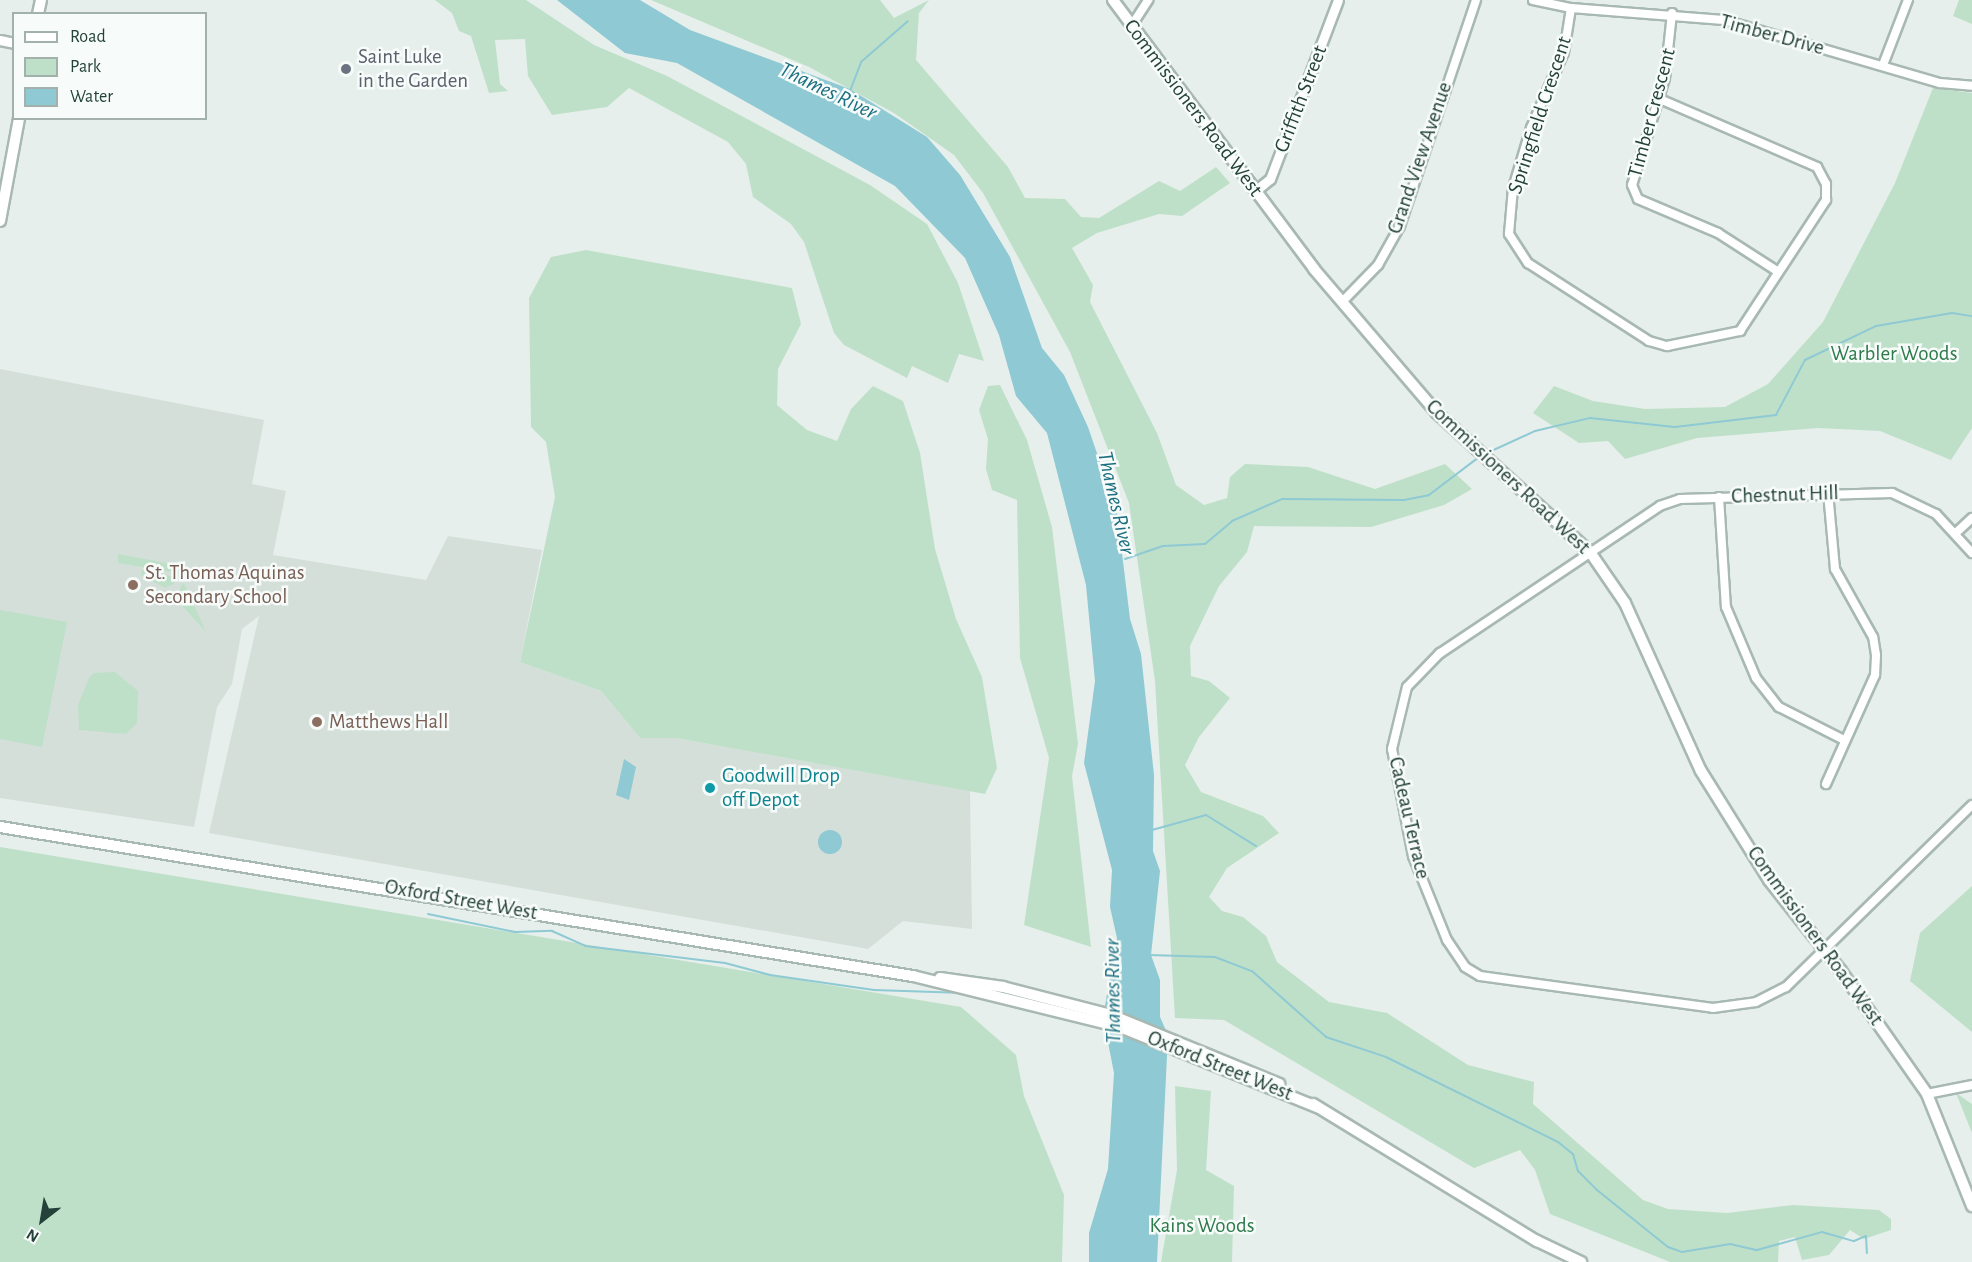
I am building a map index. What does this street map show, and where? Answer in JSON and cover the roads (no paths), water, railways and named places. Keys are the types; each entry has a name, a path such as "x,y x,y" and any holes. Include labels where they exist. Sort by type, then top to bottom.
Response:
{"main road":[{"name":"Commissioners Road West","path":"1113,0 1255,191 1342,302 1437,413 1590,552 1625,603 1701,771 1769,880 1824,949 1927,1094 1952,1147 1972,1206"},
{"path":"0,221 19,120"},
{"name":"Oxford Street West","path":"3,824 954,982 1120,1027 1237,1068 1317,1107 1537,1241 1581,1262"},
{"path":"1952,1147 1972,1185"}],"street":[{"path":"1132,26 1148,0"},
{"name":"Griffith Street","path":"1255,191 1270,179 1338,0"},
{"name":"Grand View Avenue","path":"1342,302 1378,265 1400,226 1476,0"},
{"name":"Timber Drive","path":"1533,0 1571,8 1672,13 1724,20 1940,83 1972,86"},
{"path":"1618,0 1618,11"},
{"path":"1883,65 1908,0"},
{"name":"Springfield Crescent","path":"1571,8 1564,52 1531,128 1513,188 1509,234 1514,250 1624,326 1667,346 1740,331 1777,271 1826,200 1826,184 1817,167 1660,99"},
{"name":"Timber Crescent","path":"1672,13 1672,43 1660,99 1633,170 1638,199 1718,233 1777,271"},
{"path":"1826,784 1875,675 1876,655 1873,637 1835,568 1828,492"},
{"name":"Chestnut Hill","path":"1590,552 1660,506 1719,498 1828,492 1892,493 1916,500 1958,531 1972,553"},
{"path":"1719,498 1723,592 1756,678 1779,707 1844,740"},
{"path":"1958,531 1972,518"},
{"name":"Cadeau Terrace","path":"1590,552 1440,653 1407,687 1398,708 1392,749 1413,856 1455,955 1480,976 1713,1008 1756,1002 1786,987 1824,949"},
{"path":"1824,949 1972,805"},
{"path":"1927,1094 1972,1086"}],"water":[{"name":"Thames River","path":"557,0 640,0 690,30 850,89 927,137 960,175 1010,257 1042,348 1064,375 1088,427 1117,512 1130,619 1141,654 1154,775 1153,851 1160,871 1151,955 1160,980 1160,1017 1168,1035 1157,1262 1089,1262 1089,1233 1108,1169 1114,1073 1103,1017 1117,938 1110,907 1112,870 1084,763 1095,681 1086,585 1047,433 1016,396 999,335 965,258 895,186 677,63 625,53"},
{"path":"624,759 636,767 629,800 616,795"},
{"path":"830,830 838,834 842,842 838,850 830,854 822,850 818,842 822,834"}],"waterway":[{"name":"Thames River","path":"850,91 861,62 908,21"},
{"path":"1487,453 1535,431 1590,418 1675,427 1776,415 1805,360 1876,326 1952,313 1972,316"},
{"name":"Thames River","path":"1125,559 1163,546 1205,544 1232,521 1282,499 1404,500 1429,495 1479,457"},
{"path":"1152,830 1206,815 1256,846"},
{"path":"428,914 515,932 552,931 585,946 725,963 770,975 874,990 965,993"},
{"path":"1149,955 1215,957 1252,971 1326,1037 1386,1057 1558,1142 1573,1154 1578,1171 1597,1190 1668,1247 1682,1252 1730,1244 1757,1250 1822,1232 1854,1241 1866,1236 1867,1253"}],"place":[{"name":"Saint Luke in the Garden","path":"346,69"},
{"name":"St. Thomas Aquinas Secondary School","path":"133,585"},
{"name":"Matthews Hall","path":"317,722"},
{"name":"Goodwill Drop off Depot","path":"710,788"}],"park label":[{"name":"Warbler Woods","path":"1894,354"},
{"name":"Kains Woods","path":"1202,1226"}]}
